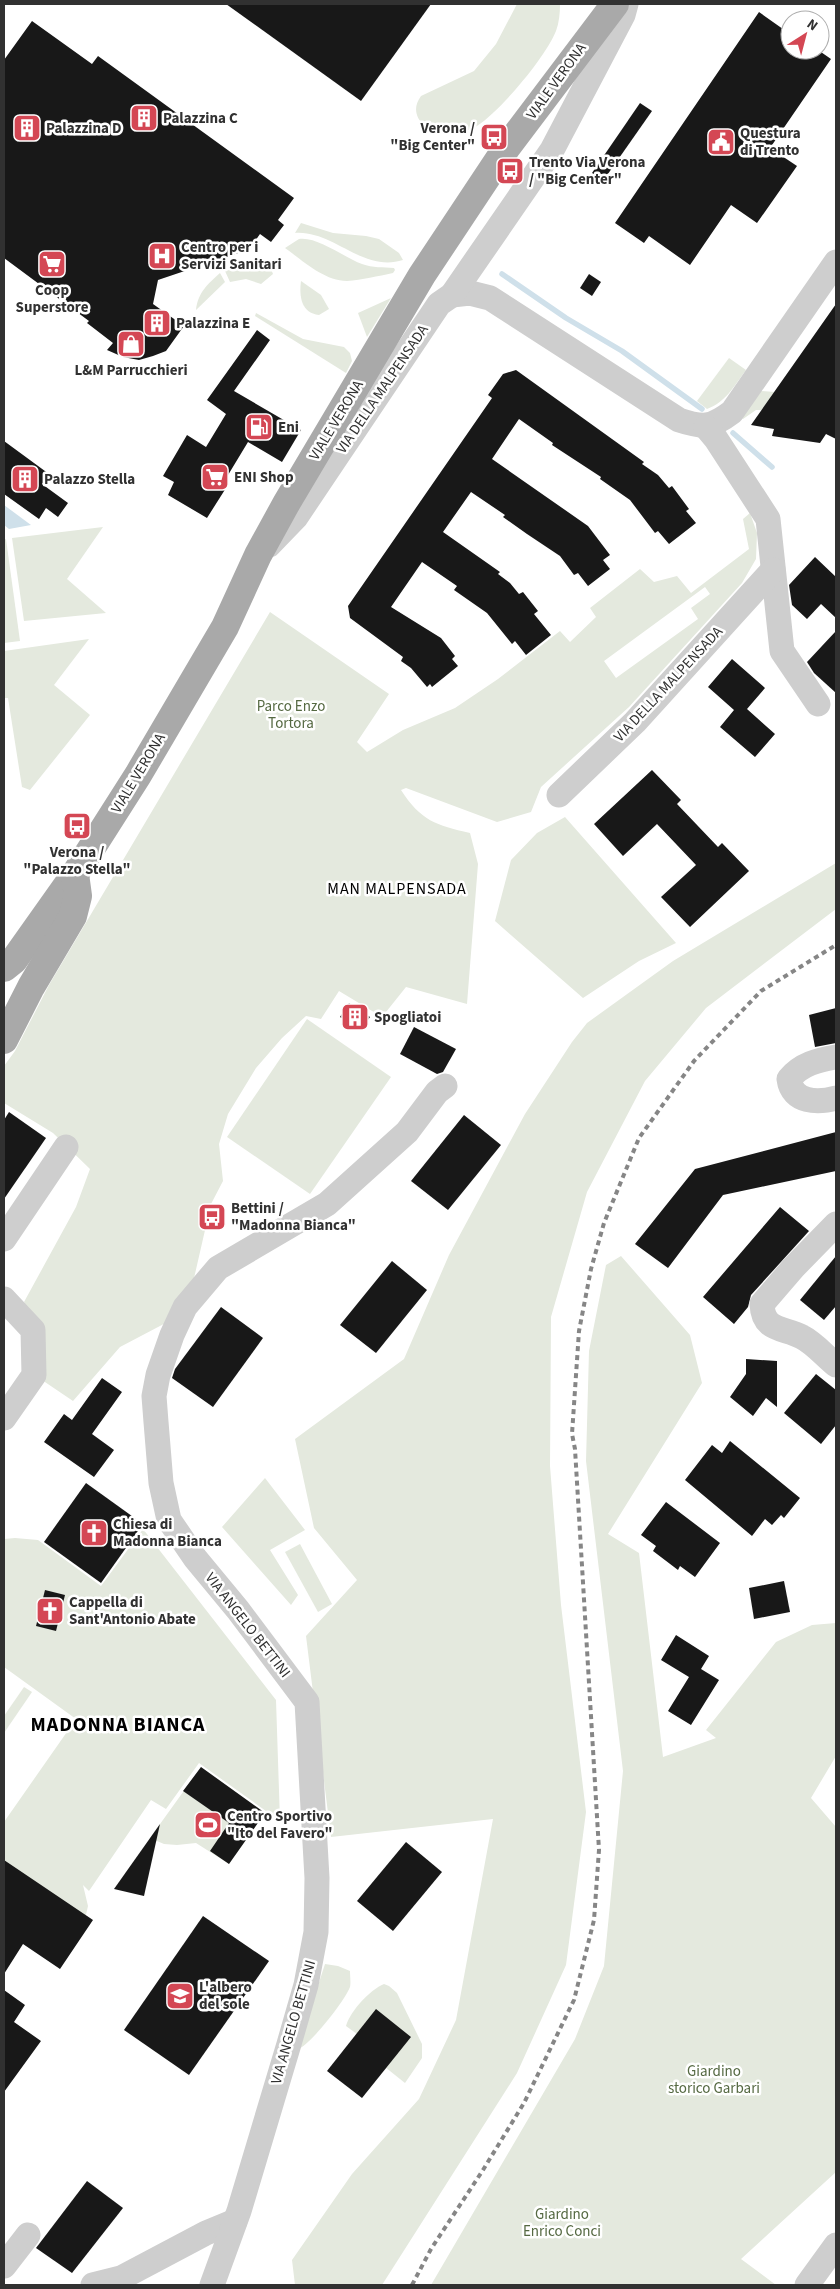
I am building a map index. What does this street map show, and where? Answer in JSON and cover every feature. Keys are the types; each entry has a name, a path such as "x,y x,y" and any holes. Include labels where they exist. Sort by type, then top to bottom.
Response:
{"main road":[{"name":"VIALE VERONA","path":"4,968 14,960 76,874 138,775 225,627 258,555 286,504 460,216 507,147 614,4"},
{"path":"4,1040 30,987 73,916 78,896 76,874"},
{"name":"VIALE VERONA","path":"4,955 37,929"}],"street":[{"name":"VIA DELLA MALPENSADA","path":"258,555 296,517 439,304 452,295 552,150 623,15 626,4"},
{"path":"480,254 490,298"},
{"path":"706,427 732,412 836,262"},
{"path":"452,295 470,293 490,298 680,420 706,427 716,439 768,519 782,651 818,704"},
{"name":"VIA DELLA MALPENSADA","path":"558,795 635,722 773,570"},
{"path":"836,1057 815,1061 795,1071 789,1079 790,1086 797,1095 807,1100 824,1101 836,1098"},
{"name":"VIA ANGELO BETTINI","path":"212,2285 236,2221 306,1985 316,1932 317,1878 307,1702 238,1610 195,1558 170,1520 160,1483 154,1396 172,1335 186,1308 218,1268 327,1204 407,1132 437,1092 445,1086"},
{"path":"4,1239 66,1147"},
{"path":"836,1224 793,1268 762,1304 762,1312 773,1326 802,1337 836,1365"},
{"path":"4,1298 33,1330 34,1375 4,1418"},
{"path":"93,2285 121,2278 206,2233 236,2221"},
{"path":"4,2266 28,2235"},
{"path":"807,2285 836,2245"}],"green space":[{"path":"517,4 560,5 556,31 532,69 498,108 472,129 451,133 425,127 417,116 418,100 421,96 474,71 496,44"},
{"path":"301,223 333,233 379,239 399,253 403,260 375,261 322,238 309,234 295,233"},
{"path":"299,239 322,244 362,264 394,268 395,270 393,273 347,281 330,278 285,248"},
{"path":"268,261 273,274 261,284 246,279 230,282 225,271"},
{"path":"220,273 225,282 196,310 201,293"},
{"path":"301,281 321,295 329,309 319,315 308,311 302,303"},
{"path":"391,298 367,337 358,313"},
{"path":"256,313 303,339 344,347 350,353 352,361 346,373 255,316"},
{"path":"729,358 746,370 725,398 707,409 697,401"},
{"path":"761,391 775,392 762,410 756,410 743,419 742,418"},
{"name":"Parco Enzo Tortora","path":"750,513 757,533 756,559 742,583 629,707 541,787 531,812 497,822 406,788 401,790 415,809 430,820 470,833 478,864 467,1004 406,987 382,1017 339,991 321,1019 306,1016 282,1038 256,1068 228,1114 219,1144 223,1181 211,1204 192,1287 179,1316 120,1347 73,1401 39,1378 38,1325 24,1302 76,1207 90,1169 53,1133 4,1103 4,1066 15,1051 49,985 270,612 389,694 357,742 367,752 403,730 455,708 498,679 560,631 570,642 596,617 590,608 640,569 654,582 677,576 691,593 749,549 743,519","holes":["705,587 710,594 691,608 698,619 616,678 604,661"]},
{"path":"103,527 67,579 106,613 24,621 12,538"},
{"path":"6,539 20,641 4,643 4,540"},
{"path":"89,639 54,685 90,715 30,790 22,787 8,698 4,698 4,651"},
{"path":"565,817 676,943 639,961 583,998 495,921 511,860 537,833"},
{"path":"836,863 836,909 706,1008 645,1081 587,1192 551,1317 550,1466 561,1605 586,1812 566,1965 517,2073 382,2285 295,2285 292,2260 352,2174 419,2099 456,2020 493,1819 331,1837 306,1636 357,1580 314,1528 295,1439 404,1359 449,1255 525,1114 572,1042 587,1023 673,961"},
{"path":"307,1019 391,1077 310,1194 227,1137"},
{"path":"621,1256 690,1335 702,1383 608,1534 639,1553 663,1757 716,1738 706,1730 776,1642 812,1625 836,1623 836,1756 811,1798 836,1827 836,2172 741,2259 776,2285 431,2285 575,2039 604,1966 623,1771 586,1461 589,1351 606,1265"},
{"path":"265,1478 305,1530 270,1550 298,1595 291,1605 222,1527"},
{"path":"143,1529 276,1700 280,1821 199,1763 166,1809 151,1800 89,1891 83,1885 88,1906 85,1919 4,1861 4,1822 76,1719 4,1667 4,1539 38,1540 101,1586"},
{"path":"300,1544 332,1604 318,1612 285,1552"},
{"path":"24,1687 32,1692 4,1733 4,1716"},
{"name":"Centro Sportivo \"Ito del Favero\"","path":"201,1767 265,1813 229,1864 196,1843 164,1844 150,1838"},
{"path":"325,1964 338,1966 350,1971 350,1987 326,2022 310,2040 297,2050"},
{"path":"384,1984 397,1993 422,2044 422,2058 405,2083 385,2067 357,2034 346,2026 348,2020 362,2001"}],"shaded area":[{"path":"4,505 31,525 9,529 4,525"}],"building":[{"path":"226,4 431,4 361,101"},
{"path":"759,12 780,27 780,60 831,59 770,148 797,166 757,223 731,205 690,265 649,236 644,243 615,223"},
{"path":"32,21 92,64 98,56 294,198 278,220 284,225 271,242 260,234 250,248 244,244 238,253 158,280 153,304 184,326 166,351 153,356 139,360 123,357 107,350 113,343 87,323 89,321 4,258 4,60"},
{"path":"640,103 652,111 603,181 592,173"},
{"path":"589,274 601,282 592,296 580,288"},
{"path":"836,304 836,439 826,434 820,443 772,436 774,429 751,425"},
{"path":"257,330 270,340 234,391 301,430 282,462 248,442 222,485 226,488 207,518 168,495 174,482 163,476 187,435 206,447 226,414 207,400"},
{"path":"516,370 644,462 642,464 658,475 669,488 672,486 689,509 686,511 696,523 669,544 658,531 655,533 630,500 600,479 601,477 552,445 553,443 519,419 492,459 588,526 610,555 603,560 610,569 588,586 578,573 574,575 560,556 503,517 505,515 471,492 443,532 500,572 498,574 510,583 519,594 523,592 538,611 534,614 551,635 526,655 515,641 512,644 487,613 454,590 457,586 422,562 391,607 441,638 455,656 452,659 458,666 432,687 430,684 427,687 411,668 401,661 403,657 350,618 348,606 492,398 488,395 503,374"},
{"name":"Palazzo Stella","path":"4,441 49,474 42,484 68,503 58,517 46,508 39,519 4,494"},
{"path":"815,557 836,577 836,618 821,604 807,619 792,605 789,585"},
{"path":"836,631 836,693 814,673 807,662"},
{"path":"732,659 765,688 747,709 775,734 755,757 720,727 734,710 708,687"},
{"path":"652,770 681,800 677,804 718,847 722,843 749,871 690,927 661,897 696,865 657,824 623,856 594,824"},
{"name":"Spogliatoi","path":"349,1003 370,1017 361,1030 340,1017"},
{"path":"836,1008 836,1043 815,1047 809,1015"},
{"path":"414,1027 456,1049 443,1072 437,1074 400,1054"},
{"path":"9,1112 46,1138 4,1199 4,1120"},
{"path":"464,1115 501,1145 448,1210 411,1181"},
{"path":"836,1132 836,1171 723,1195 668,1268 635,1244 695,1169"},
{"path":"780,1207 809,1231 751,1295 748,1307 734,1324 703,1297"},
{"path":"836,1256 836,1306 824,1320 800,1300"},
{"path":"392,1261 427,1290 376,1353 340,1325"},
{"path":"221,1307 263,1338 213,1407 172,1378 175,1369"},
{"path":"746,1359 777,1361 777,1407 766,1398 753,1416 730,1397 746,1374"},
{"path":"816,1374 836,1390 836,1425 821,1444 784,1413"},
{"path":"102,1378 122,1392 92,1434 114,1450 94,1477 44,1442 64,1414 72,1420"},
{"path":"730,1441 800,1498 784,1518 781,1515 772,1525 765,1519 752,1536 685,1480 712,1445 722,1453"},
{"name":"Chiesa di Madonna Bianca","path":"86,1483 143,1524 101,1583 44,1542"},
{"path":"666,1502 720,1543 695,1577 680,1566 678,1570 653,1551 656,1546 641,1535"},
{"path":"784,1581 790,1612 754,1619 749,1588"},
{"name":"Cappella di Sant'Antonio Abate","path":"45,1590 65,1595 56,1631 36,1626"},
{"path":"676,1635 709,1656 701,1669 719,1680 691,1725 668,1711 689,1677 661,1660"},
{"path":"201,1767 265,1813 229,1864 210,1851 229,1823 183,1791"},
{"path":"160,1824 144,1896 114,1889"},
{"path":"406,1842 442,1872 393,1931 357,1901"},
{"path":"4,1860 93,1920 60,1969 23,1944 4,1974"},
{"name":"L'albero del sole","path":"203,1916 269,1961 189,2075 124,2030"},
{"path":"4,1990 25,2005 14,2022 41,2041 4,2092"},
{"path":"376,2009 411,2037 362,2098 327,2071"},
{"path":"87,2181 123,2208 72,2273 36,2248"}],"waterway":[{"path":"502,274 566,318 622,351 702,409"},
{"path":"733,433 772,467"}],"railway":[{"path":"412,2285 431,2249 524,2103 574,2000 594,1920 599,1850 575,1449 572,1434 579,1331 591,1269 604,1223 639,1138 694,1061 761,991 836,945"}],"place":[{"name":"Palazzina C","path":"144,118"},
{"name":"Palazzina D","path":"27,128"},
{"name":"Verona / \"Big Center\"","path":"494,137"},
{"name":"Questura di Trento","path":"721,142"},
{"name":"Trento Via Verona / \"Big Center\"","path":"510,171"},
{"name":"Centro per i Servizi Sanitari","path":"162,256"},
{"name":"Coop Superstore","path":"52,264"},
{"name":"Palazzina E","path":"157,323"},
{"name":"L&M Parrucchieri","path":"131,344"},
{"name":"Eni","path":"259,427"},
{"name":"ENI Shop","path":"215,477"},
{"name":"Palazzo Stella","path":"25,479"},
{"name":"Verona / \"Palazzo Stella\"","path":"77,826"},
{"name":"Spogliatoi","path":"355,1017"},
{"name":"Bettini / \"Madonna Bianca\"","path":"212,1217"},
{"name":"Chiesa di Madonna Bianca","path":"94,1533"},
{"name":"Cappella di Sant'Antonio Abate","path":"50,1611"},
{"name":"Centro Sportivo \"Ito del Favero\"","path":"208,1825"},
{"name":"L'albero del sole","path":"180,1996"}],"district":[{"name":"MAN MALPENSADA","path":"397,888"},
{"name":"MADONNA BIANCA","path":"118,1724"}],"park label":[{"name":"Giardino storico Garbari","path":"714,2080"},
{"name":"Giardino Enrico Conci","path":"562,2222"}]}
